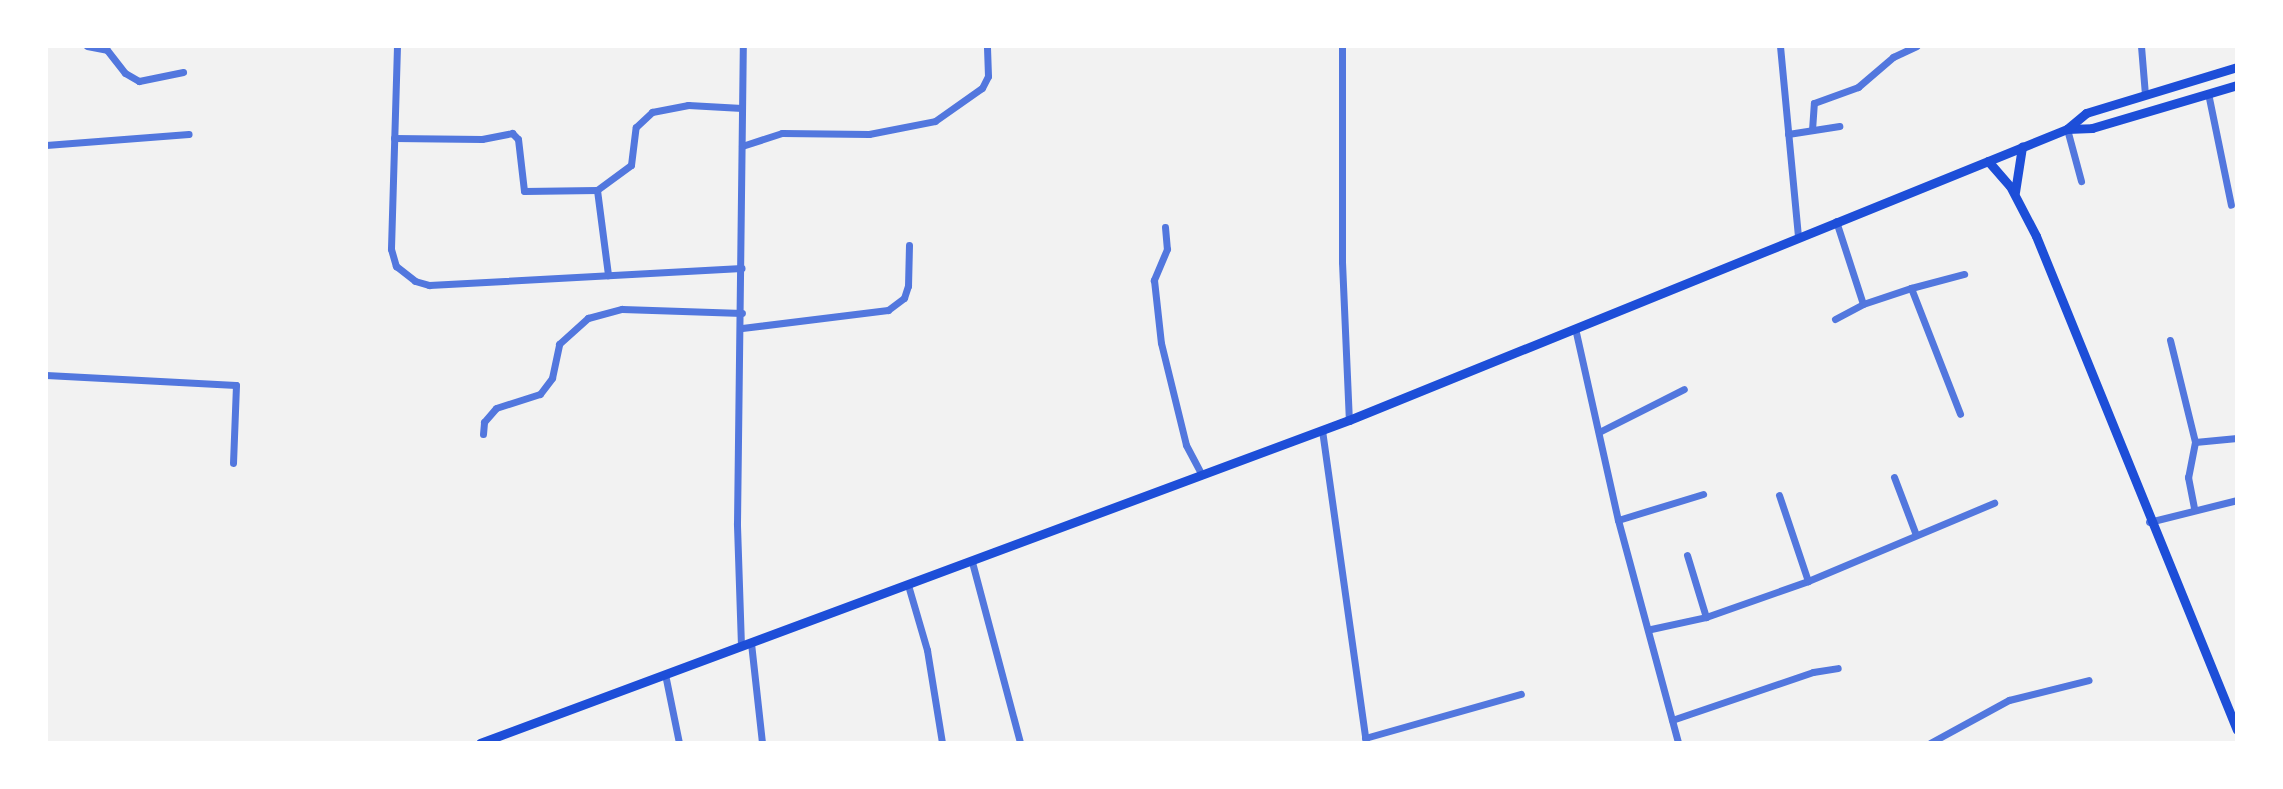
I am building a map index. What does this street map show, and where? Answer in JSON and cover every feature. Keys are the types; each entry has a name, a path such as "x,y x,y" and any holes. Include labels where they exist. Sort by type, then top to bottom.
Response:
{"main road":[{"path":"480,743 1349,420 2067,129 2086,113 2237,67"},
{"path":"2067,129 2092,128 2237,85"},
{"path":"2015,195 2022,147"},
{"path":"1988,161 2015,195 2237,730"}],"street":[{"path":"87,46 107,50 125,73 139,81 183,72"},
{"path":"397,46 391,249 396,266 415,281 429,285 742,268"},
{"path":"743,46 742,328 737,523 746,644 762,743"},
{"path":"742,146 782,133 869,134 935,121 982,88 988,76 987,46"},
{"path":"1342,46 1349,420"},
{"path":"1780,46 1798,236"},
{"path":"1812,130 1814,103 1858,87 1893,57 1917,46"},
{"path":"2141,46 2145,95"},
{"path":"2208,93 2231,205"},
{"path":"394,138 482,139 512,133 524,191 597,190 631,165 636,127 652,112 688,105 742,108"},
{"path":"1788,134 1839,126"},
{"path":"2067,129 2081,181"},
{"path":"46,145 189,134"},
{"path":"597,190 608,275"},
{"path":"1836,221 1863,304"},
{"path":"1165,227 1167,249 1154,280 1161,343 1182,433 1202,475"},
{"path":"742,328 888,310 904,298 908,286 909,245"},
{"path":"1835,319 1863,304 1964,274"},
{"path":"1911,288 1960,414"},
{"path":"483,434 488,414 496,408 540,394 552,378 559,344 588,318 622,309 742,313"},
{"path":"1575,328 1618,520 1651,629 1678,743"},
{"path":"2170,340 2195,442 2188,477 2194,509"},
{"path":"46,375 236,385 233,463"},
{"path":"1599,432 1684,389"},
{"path":"1322,430 1366,740 1521,694"},
{"path":"2195,442 2237,438"},
{"path":"1894,477 1916,535"},
{"path":"1618,520 1703,494"},
{"path":"1779,495 1808,581"},
{"path":"2149,522 2237,500"},
{"path":"1651,629 1706,617 1808,581 1994,503"},
{"path":"1687,555 1706,617"},
{"path":"972,562 1020,743"},
{"path":"908,585 927,650 942,743"},
{"path":"1672,720 1813,672 1838,668"},
{"path":"665,674 679,743"},
{"path":"1930,743 2009,700 2089,680"}]}
